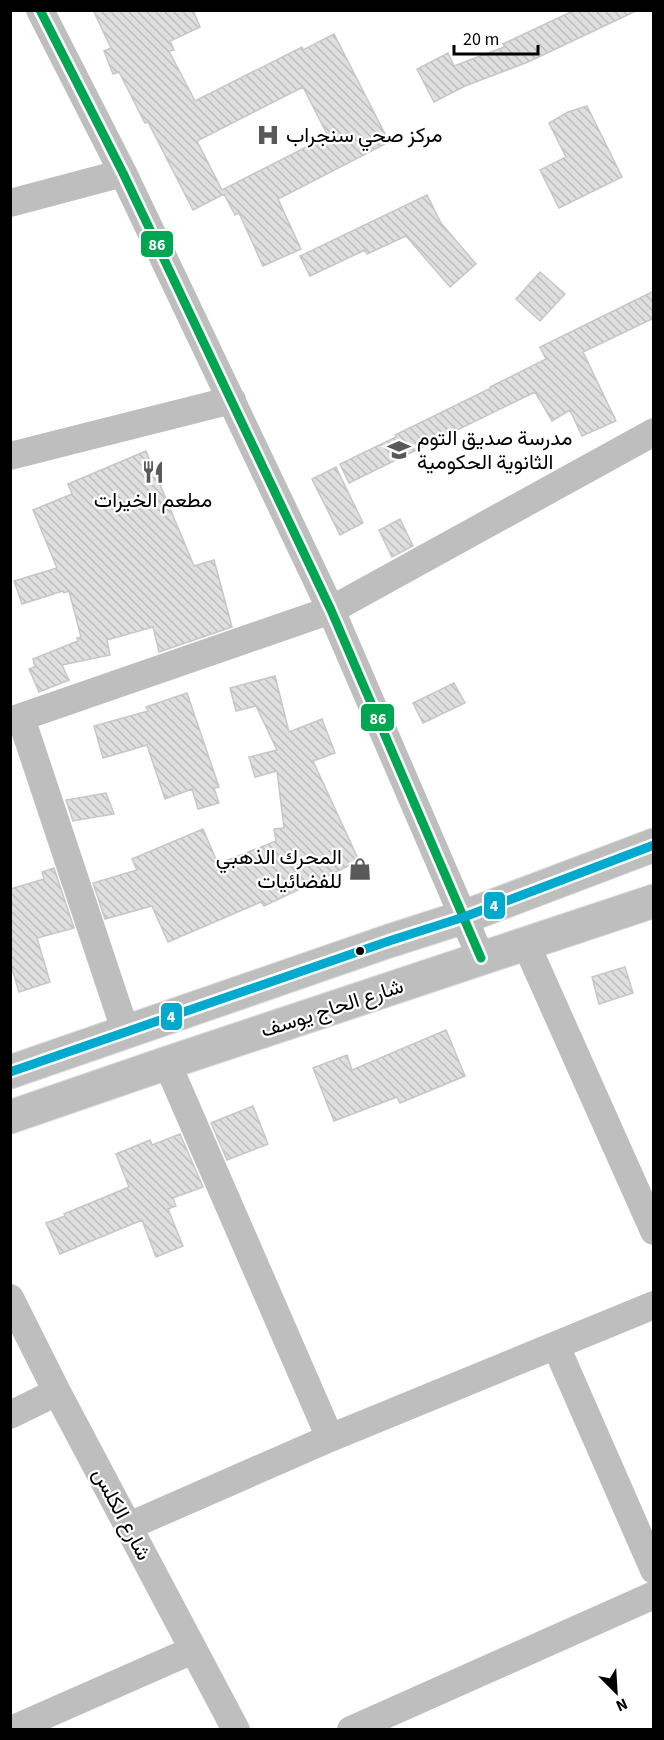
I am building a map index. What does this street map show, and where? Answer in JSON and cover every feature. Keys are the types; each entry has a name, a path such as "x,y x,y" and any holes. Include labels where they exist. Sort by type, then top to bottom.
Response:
{"main road":[{"name":"شارع الحاج يوسف","path":"10,1072 464,917 654,845"},
{"name":"شارع الحاج يوسف","path":"10,1118 166,1063 654,901"}],"street":[{"path":"44,12 123,172 331,610 482,958"},
{"path":"10,203 123,172"},
{"path":"10,456 232,400"},
{"path":"126,1033 16,720 331,610 654,432"},
{"path":"526,944 654,1231"},
{"path":"166,1063 330,1438"},
{"name":"شارع الكلس","path":"10,1298 57,1392 236,1730"},
{"path":"129,1526 330,1438 654,1305"},
{"path":"556,1346 654,1570"},
{"path":"10,1415 57,1392"},
{"path":"351,1730 654,1595"},
{"path":"11,1730 193,1650"}],"building":[{"path":"93,10 193,10 200,27 170,41 174,50 169,51 195,101 302,47 303,50 334,34 389,142 278,199 301,249 263,266 239,213 235,215 224,194 193,210 148,122 145,123 119,72 113,74 104,51 111,48","holes":["303,87 328,136 222,190 197,141"]},
{"path":"575,10 638,10 528,62 465,86 434,102 417,69 448,53 454,66 504,47 503,44"},
{"path":"587,106 622,177 559,208 540,170 566,157 549,123 568,112"},
{"path":"427,195 441,223 476,264 450,287 406,236 367,254 365,250 310,276 300,256"},
{"path":"540,272 565,294 540,321 516,299"},
{"path":"654,291 654,318 583,352 616,421 582,436 570,410 552,421 535,392 349,483 340,464 546,359 540,347"},
{"path":"146,451 194,566 214,560 232,627 159,652 153,627 107,640 110,655 62,665 69,680 39,692 29,669 35,667 33,659 78,641 77,638 81,637 69,591 22,604 14,581 57,568 33,510 72,494 68,484"},
{"path":"336,467 363,523 340,535 312,479"},
{"path":"400,519 413,546 392,557 379,530"},
{"path":"275,676 289,732 322,719 335,753 313,761 359,861 264,906 261,902 168,942 152,906 105,919 93,883 137,870 132,859 203,829 218,864 276,841 274,829 284,828 277,771 255,777 249,757 277,750 256,706 236,711 230,688"},
{"path":"454,683 465,703 423,723 413,703"},
{"path":"187,693 219,787 214,788 219,803 198,809 192,789 165,799 147,745 103,758 94,726 148,711 146,707"},
{"path":"106,793 114,814 73,821 66,800"},
{"path":"54,868 74,928 37,938 50,982 19,992 10,962 10,889 44,879 42,872"},
{"path":"625,967 633,993 599,1004 592,977"},
{"path":"446,1030 465,1076 400,1103 397,1097 334,1121 313,1068 347,1055 352,1070"},
{"path":"253,1106 268,1144 227,1160 211,1123"},
{"path":"180,1134 203,1187 173,1198 176,1206 168,1209 183,1246 156,1257 142,1220 60,1254 46,1223 129,1187 116,1154 150,1140 152,1145"}],"transit line":[{"name":"86","path":"40,10 123,173 331,610 481,958"},
{"name":"4","path":"10,1072 464,917 654,845"}],"place":[{"name":"مركز صحي سنجراب","path":"268,135"},
{"name":"مدرسة صديق التوم الثانوية الحكومية","path":"399,450"},
{"name":"مطعم الخيرات","path":"153,472"},
{"name":"المحرك الذهبي للفضائيات","path":"360,869"}]}
